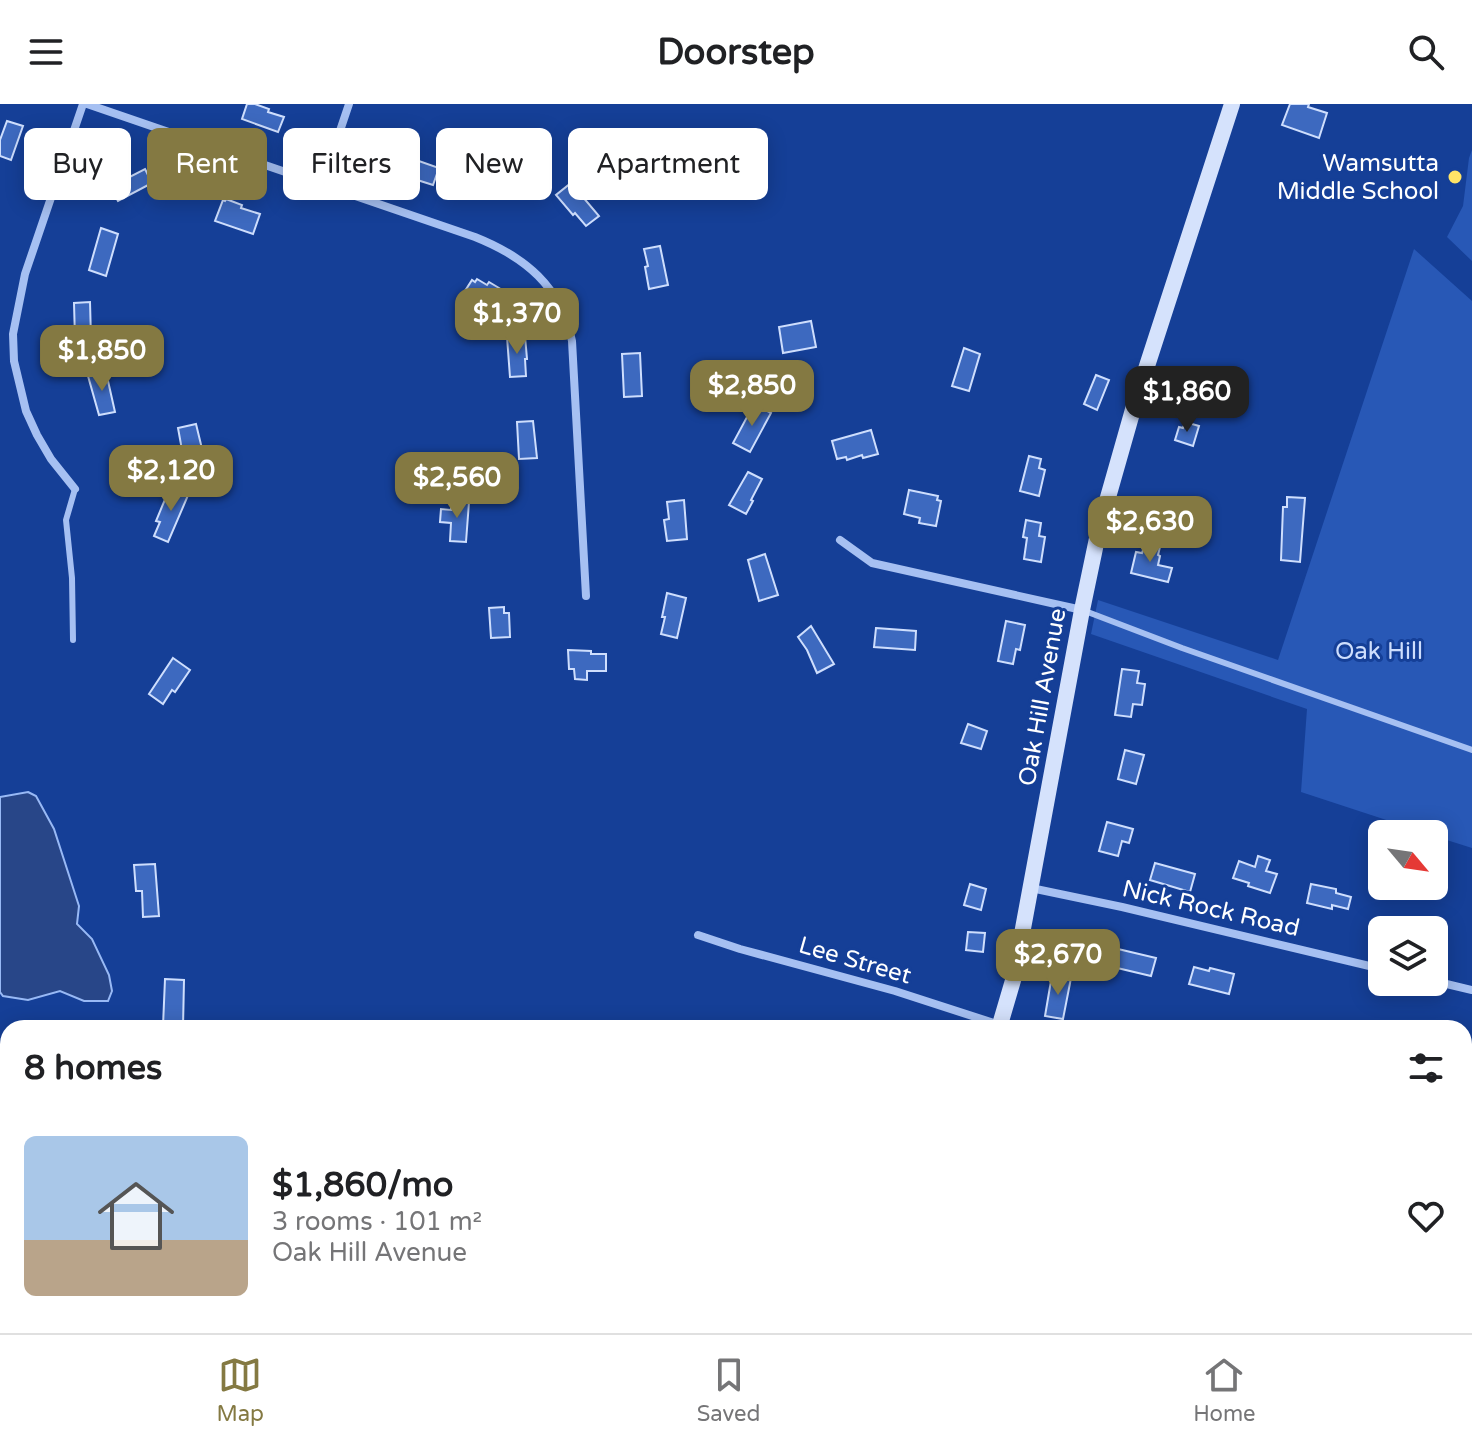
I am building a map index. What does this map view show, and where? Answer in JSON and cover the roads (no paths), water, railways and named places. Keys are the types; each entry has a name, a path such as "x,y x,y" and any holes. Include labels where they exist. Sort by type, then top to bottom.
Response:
{"main road":[{"name":"Oak Hill Avenue","path":"1002,1020 1014,977 1099,529 1119,455 1232,104"}],"street":[{"path":"75,489 51,459 26,411 14,361 13,334 25,274 85,104 283,171"},
{"path":"341,128 349,104"},
{"path":"367,200 512,254 529,266 552,292 566,317 572,341 586,596"},
{"path":"840,540 872,563 1082,610"},
{"name":"Nick Rock Road","path":"1030,888 1368,966"},
{"name":"Lee Street","path":"698,935 895,991 982,1020"},
{"path":"1448,984 1472,990"}],"lane":[{"path":"73,640 72,578 66,520 75,489"},
{"path":"1082,610 1472,750"}],"place":[{"name":"Wamsutta Middle School","path":"1455,177"}],"park label":[{"name":"Oak Hill","path":"1379,651"}]}
